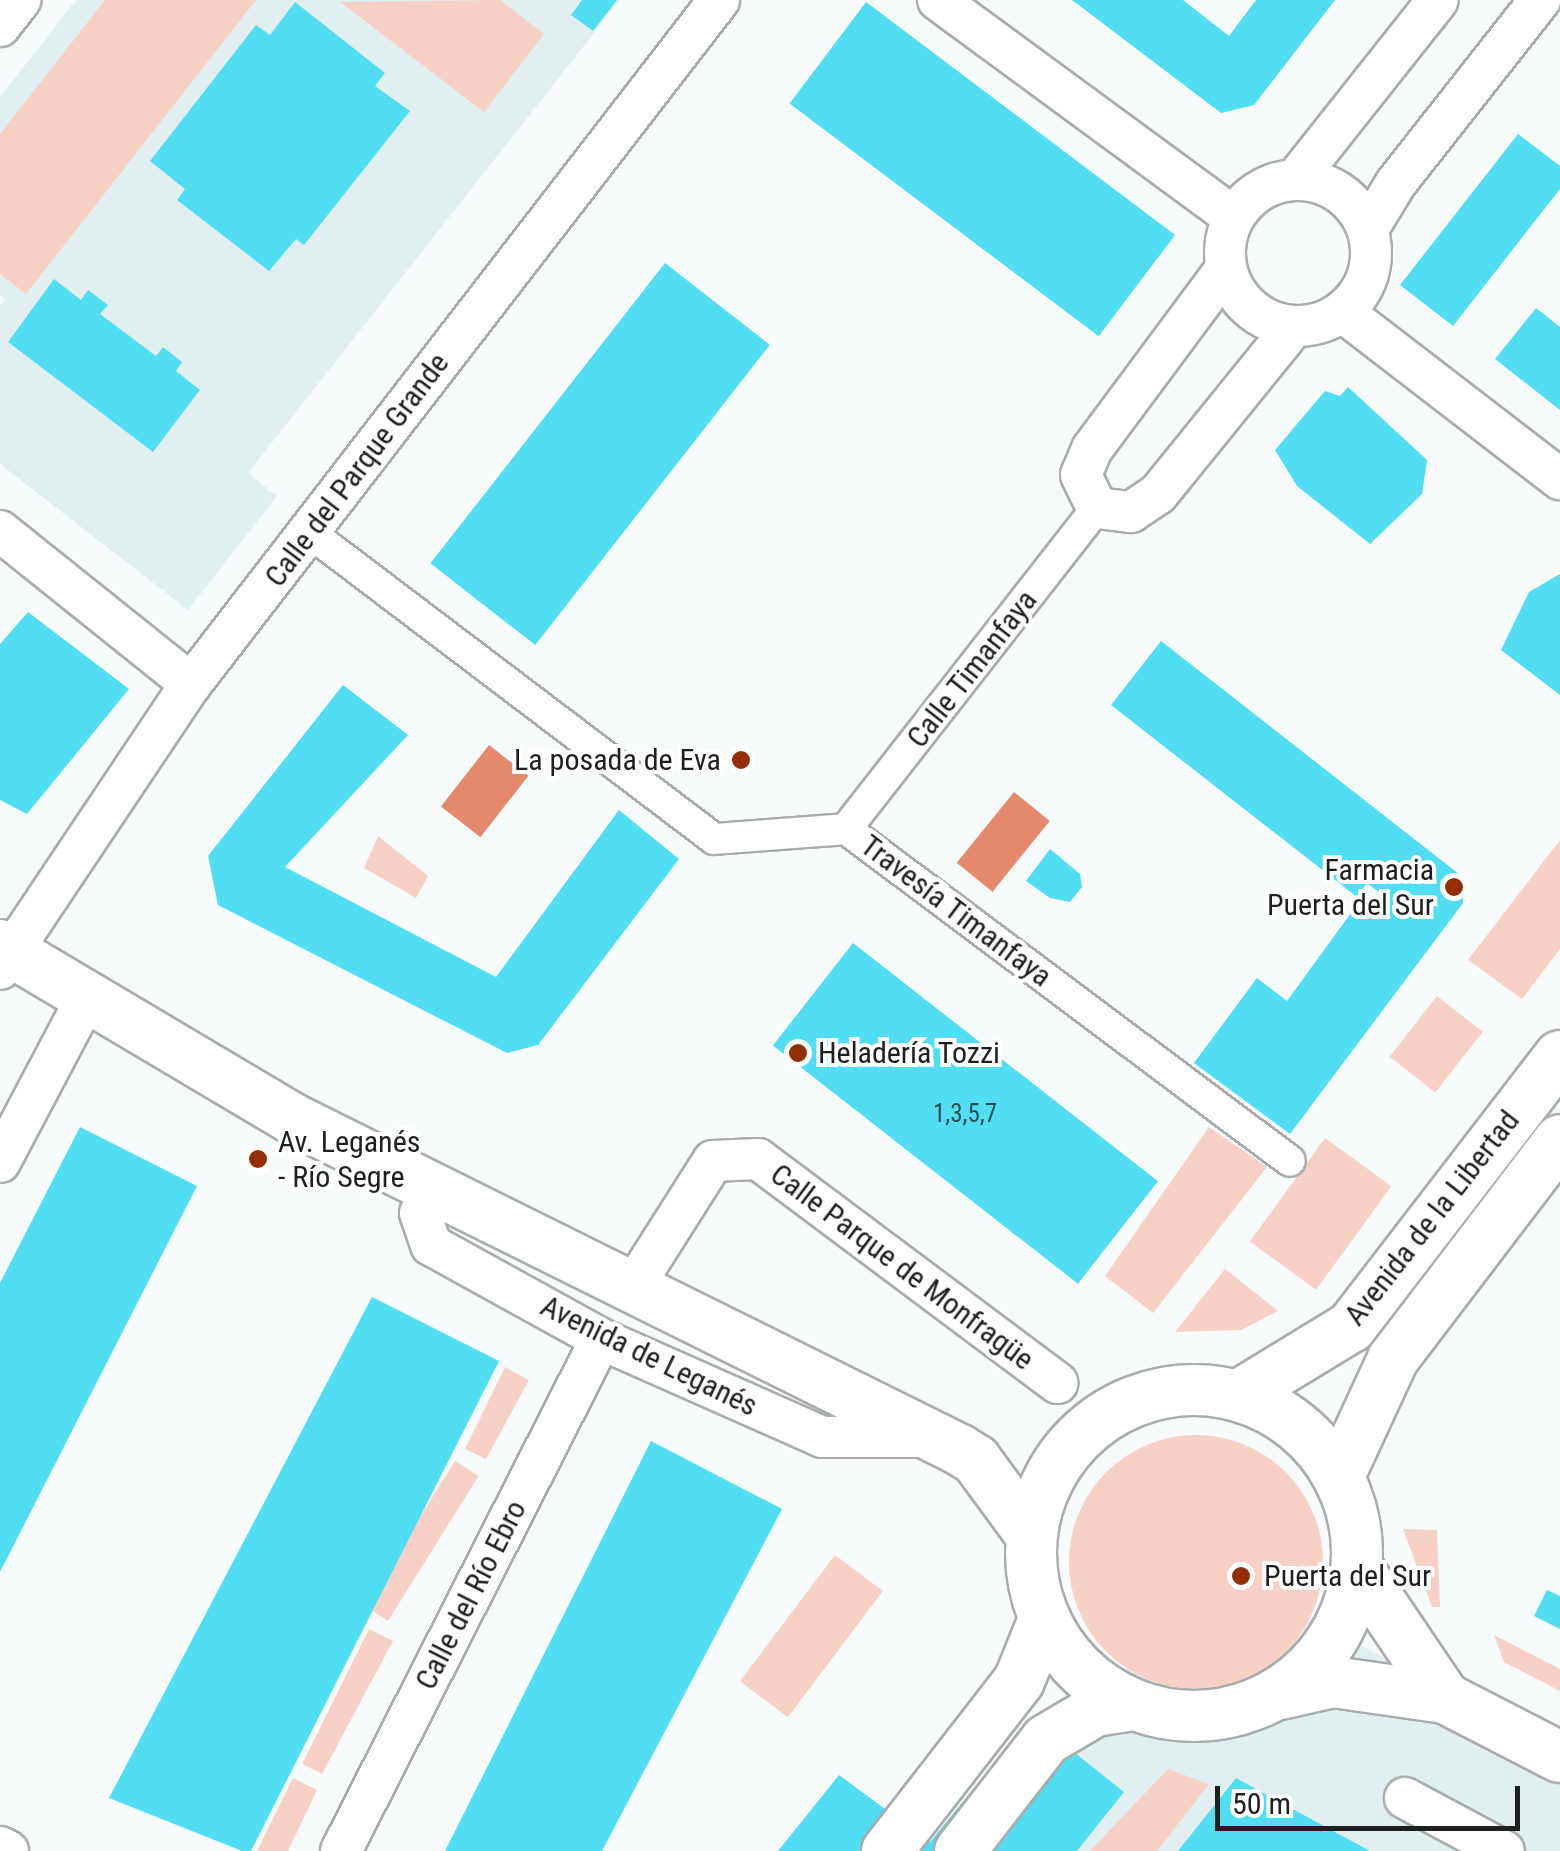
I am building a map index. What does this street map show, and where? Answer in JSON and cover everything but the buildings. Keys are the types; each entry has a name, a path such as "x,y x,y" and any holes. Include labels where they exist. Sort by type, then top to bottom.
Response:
{"street":[{"path":"0,26 20,0"},
{"name":"Calle del Parque Grande","path":"3,954 191,684 719,0"},
{"path":"938,0 1232,216"},
{"path":"1296,179 1438,0"},
{"path":"1368,230 1396,183 1540,0"},
{"path":"1225,270 1239,298 1268,320 1294,327 1343,312 1363,289 1372,250 1368,230 1354,204 1326,184 1296,179 1250,196 1232,216 1225,270 1092,449 1081,475 1097,508 1131,512 1158,494 1294,327"},
{"path":"1343,312 1560,479"},
{"name":"Calle Timanfaya","path":"846,829 1097,508"},
{"path":"0,531 191,684"},
{"name":"Travesía Timanfaya","path":"309,532 714,839 846,829 1290,1161"},
{"name":"Avenida de Leganés","path":"3,954 282,1113 956,1448 1031,1535"},
{"path":"0,1162 86,1000"},
{"name":"Avenida de la Libertad","path":"1239,1395 1351,1327 1560,1056"},
{"name":"Avenida de la Libertad","path":"1340,1476 1393,1360 1560,1140"},
{"name":"Calle Parque de Monfragüe","path":"633,1287 712,1162 758,1159 1057,1383"},
{"name":"Avenida de Leganés","path":"432,1188 420,1213 432,1245 601,1339 822,1437 956,1448 1065,1451"},
{"name":"Calle del Río Ebro","path":"341,1851 601,1339"},
{"path":"1281,1694 1315,1664 1344,1620 1358,1570 1352,1506 1340,1476 1314,1440 1280,1413 1239,1395 1191,1389 1144,1396 1100,1418 1065,1451 1041,1493 1031,1535 1032,1578 1044,1620 1086,1674 1132,1704 1179,1716 1228,1713 1281,1694 1333,1682 1445,1698 1560,1757"},
{"path":"1358,1570 1445,1698"},
{"path":"887,1851 1019,1681 1044,1620"},
{"path":"960,1851 1046,1740 1094,1711 1132,1704"},
{"path":"1405,1798 1504,1851"},
{"path":"0,1847 8,1851"}],"shaded area":[{"path":"76,0 620,0 248,473 277,496 188,610 0,464 0,306 5,299 0,295 0,97"},
{"path":"105,0 256,0 26,294 0,274 0,134"},
{"path":"500,0 544,34 484,112 340,2"},
{"path":"489,745 528,776 480,837 441,806"},
{"path":"1014,792 1050,821 992,892 957,863"},
{"path":"378,836 428,876 416,898 364,868"},
{"path":"1560,840 1560,949 1522,999 1468,960"},
{"path":"1437,996 1483,1032 1435,1092 1390,1057"},
{"path":"1209,1127 1267,1167 1153,1313 1105,1276"},
{"path":"1325,1138 1391,1186 1316,1290 1250,1242"},
{"path":"1225,1269 1278,1311 1241,1330 1175,1332"},
{"path":"505,1367 529,1380 486,1459 465,1449"},
{"path":"1196,1435 1244,1445 1286,1472 1313,1514 1323,1562 1313,1610 1286,1652 1244,1679 1196,1689 1148,1679 1106,1652 1079,1610 1069,1562 1079,1514 1106,1472 1148,1445"},
{"path":"455,1461 479,1476 388,1621 364,1606"},
{"path":"1403,1529 1437,1530 1440,1607 1432,1607"},
{"path":"835,1555 883,1591 788,1717 740,1681"},
{"path":"1199,1559 1560,1752 1560,1851 1010,1851"},
{"path":"369,1629 393,1641 322,1774 302,1764"},
{"path":"1494,1635 1560,1669 1560,1691 1504,1662"},
{"path":"1168,1769 1209,1784 1157,1851 1090,1851"},
{"path":"293,1778 317,1790 288,1851 257,1851"}],"place":[{"name":"La posada de Eva","path":"741,760"},
{"name":"Farmacia Puerta del Sur","path":"1454,887"},
{"name":"Heladería Tozzi","path":"798,1053"},
{"name":"Av. Leganés - Río Segre","path":"258,1159"},
{"name":"Puerta del Sur","path":"1241,1576"}]}
